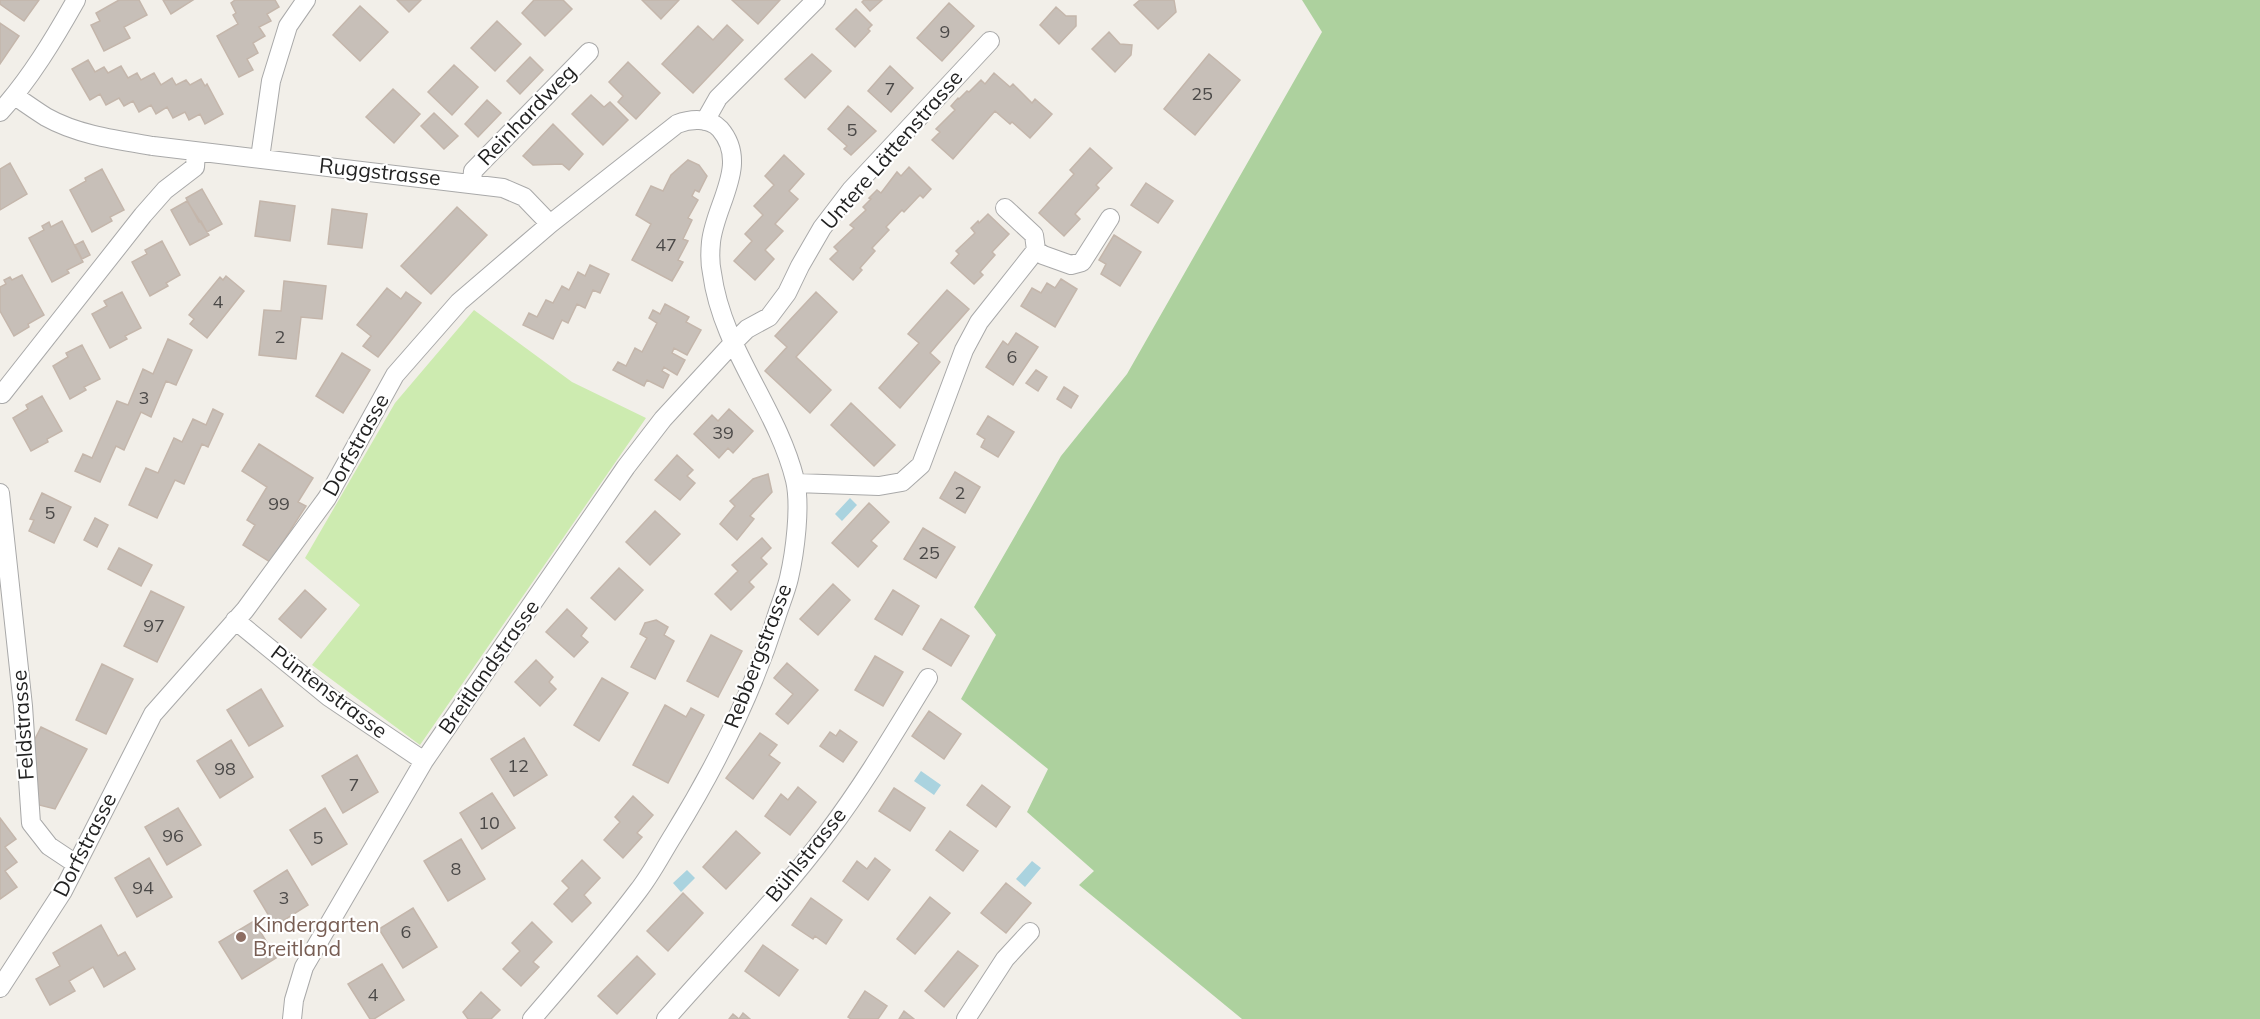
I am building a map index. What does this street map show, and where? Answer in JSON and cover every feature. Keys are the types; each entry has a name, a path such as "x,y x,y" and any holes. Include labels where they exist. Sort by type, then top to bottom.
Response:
{"street":[{"path":"0,112 15,96 41,58 76,0"},
{"path":"260,158 271,81 288,26 306,0"},
{"path":"705,121 718,98 816,0"},
{"name":"Untere Lättenstrasse","path":"733,343 747,329 769,317 787,293 822,228 851,190 990,41"},
{"name":"Reinhardweg","path":"472,183 473,171 589,52"},
{"name":"Ruggstrasse","path":"15,96 47,117 76,130 104,138 196,152 503,188 524,197 550,224"},
{"name":"Dorfstrasse","path":"0,988 48,916 153,714 245,610 327,498 395,375 459,302 550,224 677,124 689,119 705,121"},
{"name":"Rebbergstrasse","path":"531,1019 640,889 690,807 735,723 766,648 789,579 797,530 796,483 787,454 719,313 711,272 711,241 732,170 733,157 730,144 724,134 716,124 705,121"},
{"path":"2,394 143,215 165,190 195,166 196,152"},
{"path":"796,483 879,486 902,482 921,465 964,350 979,322 1036,250 1035,235 1005,208"},
{"path":"1036,250 1043,255 1071,265 1082,262 1110,218"},
{"name":"Breitlandstrasse","path":"292,1019 294,1000 304,967 424,761 626,467 663,419 733,343"},
{"name":"Feldstrasse","path":"0,493 23,706 31,822 49,846 76,864"},
{"name":"Püntenstrasse","path":"235,620 329,697 424,761"},
{"name":"Bühlstrasse","path":"666,1019 822,840 858,789 928,678"},
{"path":"966,1019 1005,959 1030,932"}],"green space":[{"path":"1302,0 2260,0 2260,1019 1242,1019 1079,885 1094,871 1027,812 1048,769 961,699 996,635 974,607 1061,456 1127,374 1322,32"},
{"path":"474,310 572,382 646,418 420,745 312,665 360,605 305,558 395,403"}],"water":[{"path":"850,498 857,505 842,521 835,514"},
{"path":"921,771 941,785 934,795 914,781"},
{"path":"1032,861 1041,868 1025,887 1016,879"},
{"path":"687,870 695,878 681,892 673,883"}],"building":[{"path":"0,0 39,0 24,21 0,4"},
{"path":"119,0 139,0 147,15 124,27 130,38 104,51 91,25 100,21 96,13"},
{"path":"163,0 193,0 171,14"},
{"path":"235,0 275,0 279,7 267,14 271,21 259,27 265,36 253,43 258,53 247,59 253,70 239,77 217,36 238,24 233,15 236,13 231,3"},
{"path":"397,0 421,0 409,12"},
{"path":"534,0 563,0 572,9 545,36 522,13"},
{"path":"642,0 679,0 661,19"},
{"path":"732,0 780,0 758,24"},
{"path":"882,0 870,11 862,2"},
{"path":"1140,0 1174,0 1176,12 1158,29 1134,5"},
{"path":"949,3 974,26 942,61 917,38"},
{"path":"360,6 388,32 360,61 333,35"},
{"path":"1056,7 1066,16 1076,16 1076,26 1059,44 1040,25"},
{"path":"856,9 872,25 868,29 870,31 855,47 836,29"},
{"path":"497,21 521,44 495,71 471,48"},
{"path":"0,23 19,36 0,64"},
{"path":"727,25 743,40 693,93 662,64 698,26 713,40"},
{"path":"1109,32 1120,44 1132,45 1131,55 1115,72 1092,49"},
{"path":"812,54 831,71 805,98 785,79"},
{"path":"1209,54 1240,80 1195,135 1164,109"},
{"path":"530,57 543,70 520,94 507,81"},
{"path":"88,60 95,72 104,67 108,73 121,66 128,78 137,73 141,80 154,73 161,85 172,78 176,85 186,80 190,85 201,79 205,86 207,84 223,114 205,124 200,114 189,120 185,112 173,118 167,107 156,114 151,105 139,112 133,101 124,106 119,98 106,105 100,94 90,100 72,69"},
{"path":"628,62 660,93 636,119 618,102 623,96 609,82"},
{"path":"454,65 478,87 452,115 428,92"},
{"path":"890,66 913,88 891,112 868,91"},
{"path":"994,73 1010,87 1013,84 1032,103 1035,99 1052,114 1030,138 995,111 953,159 932,140 940,132 936,129 955,110 951,106 958,98 967,91 969,92 981,80 985,84"},
{"path":"393,89 420,114 394,143 366,117"},
{"path":"591,95 604,107 610,102 628,120 603,145 572,114"},
{"path":"487,100 501,113 478,137 465,124"},
{"path":"848,106 876,131 851,155 844,149 847,146 828,129"},
{"path":"434,113 458,136 444,149 421,126"},
{"path":"553,124 583,154 569,170 562,164 533,165 523,156"},
{"path":"1090,148 1112,168 1096,185 1099,188 1075,214 1080,219 1064,236 1039,213 1074,174 1070,170"},
{"path":"784,155 804,174 789,191 798,199 775,224 783,231 765,250 774,259 755,280 734,261 752,241 745,234 763,215 754,206 774,185 765,176"},
{"path":"688,160 699,165 707,176 699,192 695,190 692,196 698,200 688,218 692,220 683,239 688,241 678,260 683,262 672,281 632,260 651,224 636,215 651,186 663,191 671,175"},
{"path":"10,163 27,194 0,210 0,169"},
{"path":"909,167 931,189 923,198 920,195 904,212 902,210 886,227 889,230 872,248 875,251 853,280 830,259 838,251 834,247 854,228 850,225 866,210 863,207 871,199 869,198 877,190 881,193 897,172 901,176"},
{"path":"102,169 124,210 110,217 112,221 92,232 70,190 86,181 85,178"},
{"path":"1146,183 1173,201 1158,223 1131,205"},
{"path":"202,189 222,224 207,232 186,198"},
{"path":"187,201 209,235 190,245 171,210"},
{"path":"260,201 295,206 290,241 255,236"},
{"path":"457,207 487,235 431,294 401,266"},
{"path":"332,209 367,214 362,248 328,244"},
{"path":"988,214 1009,234 992,252 995,255 980,272 983,275 974,284 951,263 959,254 956,251 975,233 971,228"},
{"path":"62,221 83,262 67,270 69,273 52,282 29,238 44,230 42,226 49,222 51,227"},
{"path":"1114,235 1141,252 1120,286 1101,274 1106,264 1099,260"},
{"path":"83,241 90,255 82,259 75,245"},
{"path":"162,241 180,275 166,283 168,286 150,296 132,262 147,254 145,250"},
{"path":"590,265 609,274 600,293 593,290 585,308 577,304 568,323 562,320 553,339 523,325 529,313 537,317 546,300 553,303 562,286 569,290 578,272 585,276"},
{"path":"22,275 44,315 28,324 29,327 14,336 0,311 0,287 6,284 4,280 10,277 12,280"},
{"path":"226,276 244,291 207,338 190,324 194,319 189,315 220,277 223,280"},
{"path":"1061,279 1077,289 1055,327 1021,306 1032,288 1041,293 1047,283 1055,288"},
{"path":"284,281 326,286 322,319 301,317 296,359 259,355 264,310 281,311"},
{"path":"387,288 401,299 406,292 421,303 378,357 363,346 371,336 357,325"},
{"path":"947,290 969,309 930,353 940,362 900,408 879,388 919,343 908,334"},
{"path":"122,292 141,328 125,336 127,339 110,348 92,314 107,306 104,301"},
{"path":"816,292 837,312 796,357 831,390 810,413 765,371 787,347 775,336"},
{"path":"665,304 689,317 686,322 701,330 687,355 674,348 672,353 685,360 677,375 664,367 662,371 669,375 663,388 647,380 644,386 613,370 618,362 626,366 635,348 642,352 657,323 649,318 653,310 660,314"},
{"path":"1016,333 1038,347 1013,385 986,367 1003,341 1008,345"},
{"path":"168,339 192,350 176,385 166,381 151,417 141,412 124,450 116,446 100,482 75,471 83,454 92,458 117,401 128,405 143,369 153,374"},
{"path":"82,345 100,379 84,387 86,390 70,399 53,366 68,357 66,353"},
{"path":"342,353 370,370 343,413 316,396"},
{"path":"1036,370 1047,377 1038,391 1026,383"},
{"path":"1064,387 1078,396 1071,408 1057,399"},
{"path":"42,396 62,431 31,451 13,418 28,409 26,405"},
{"path":"851,403 895,445 874,466 831,425"},
{"path":"213,409 223,414 208,447 202,444 184,484 175,480 157,518 129,505 146,468 158,473 174,438 182,442 193,419 206,425"},
{"path":"729,409 753,431 733,453 728,448 719,458 694,434 712,415 718,421"},
{"path":"988,416 1014,432 998,457 981,447 985,439 977,434"},
{"path":"259,444 313,478 298,502 306,506 270,562 243,545 255,525 247,520 267,487 242,471"},
{"path":"677,455 693,470 687,476 695,483 680,500 655,480"},
{"path":"955,472 980,487 965,513 940,498"},
{"path":"768,474 772,492 750,516 754,519 737,540 720,524 735,506 730,501 753,479"},
{"path":"42,493 71,507 54,543 29,531 34,520 30,519"},
{"path":"869,503 889,522 871,541 877,546 858,567 832,543"},
{"path":"655,511 680,534 650,565 626,542"},
{"path":"95,518 108,525 97,547 84,540"},
{"path":"923,528 955,547 936,578 904,559"},
{"path":"762,538 771,548 761,558 767,564 749,582 754,587 731,610 715,594 738,571 732,565"},
{"path":"119,548 152,565 141,586 108,569"},
{"path":"619,568 643,590 615,620 591,598"},
{"path":"833,584 850,600 818,635 800,619"},
{"path":"305,590 326,609 301,638 279,619"},
{"path":"893,590 919,606 902,635 875,619"},
{"path":"151,591 184,607 157,662 124,646"},
{"path":"567,609 587,628 581,636 588,642 574,657 546,632"},
{"path":"941,619 969,636 951,666 923,649"},
{"path":"656,620 668,627 664,635 674,641 655,679 631,667 647,638 640,634 645,623"},
{"path":"711,635 742,651 718,697 687,681"},
{"path":"875,656 903,672 883,706 855,690"},
{"path":"536,660 553,677 549,682 556,689 540,706 515,682"},
{"path":"787,663 818,690 788,724 776,714 793,694 774,678"},
{"path":"102,664 133,679 106,734 76,720"},
{"path":"602,678 628,693 599,741 574,725"},
{"path":"261,689 283,726 249,746 227,710"},
{"path":"665,705 686,717 691,708 704,715 668,783 633,765"},
{"path":"929,711 961,734 944,759 912,736"},
{"path":"41,727 87,749 55,809 39,805 33,743"},
{"path":"840,730 857,742 843,762 820,746 830,732 836,736"},
{"path":"760,733 777,745 769,755 780,763 753,799 726,778"},
{"path":"524,738 547,775 514,796 491,759"},
{"path":"231,740 253,777 220,798 197,761"},
{"path":"357,755 378,792 343,813 322,776"},
{"path":"982,785 1010,807 996,827 967,805"},
{"path":"798,787 816,802 790,835 765,816 781,794 788,800"},
{"path":"894,788 925,808 910,831 879,811"},
{"path":"492,793 515,828 482,849 460,813"},
{"path":"633,796 653,815 637,833 642,837 623,858 604,840 620,822 615,817"},
{"path":"178,808 201,845 167,865 145,827"},
{"path":"325,808 347,844 312,865 290,830"},
{"path":"0,818 16,839 5,847 17,862 5,871 17,887 0,899"},
{"path":"736,831 760,853 726,889 703,867"},
{"path":"950,831 978,851 963,871 936,850"},
{"path":"461,839 485,879 448,901 424,861"},
{"path":"149,858 172,897 137,917 115,878"},
{"path":"875,858 890,870 868,900 843,881 857,861 867,869"},
{"path":"582,860 600,878 584,895 591,903 572,922 554,904 569,888 562,881"},
{"path":"287,870 308,905 275,926 254,891"},
{"path":"1006,883 1031,903 1006,933 981,913"},
{"path":"683,893 703,913 668,951 647,931"},
{"path":"930,897 950,913 915,954 897,939"},
{"path":"811,898 842,920 826,944 815,936 813,939 792,925"},
{"path":"413,908 437,947 403,968 379,929"},
{"path":"254,921 276,958 242,979 219,942"},
{"path":"532,922 552,942 533,962 539,967 521,986 503,969 520,951 512,943"},
{"path":"101,925 118,956 125,952 135,969 104,987 93,967 69,981 75,991 50,1005 36,979 60,966 53,953"},
{"path":"763,945 798,970 779,996 745,971"},
{"path":"958,951 978,966 944,1007 925,991"},
{"path":"637,956 655,974 617,1014 598,996"},
{"path":"382,964 404,1000 374,1019 370,1019 348,984"},
{"path":"865,991 887,1006 878,1019 851,1019 848,1017"},
{"path":"481,992 500,1010 491,1019 468,1019 463,1012"},
{"path":"904,1011 914,1019 899,1019"},
{"path":"743,1013 750,1019 739,1019"},
{"path":"733,1014 739,1019 729,1019"}],"place":[{"name":"Kindergarten Breitland","path":"241,937"}]}
